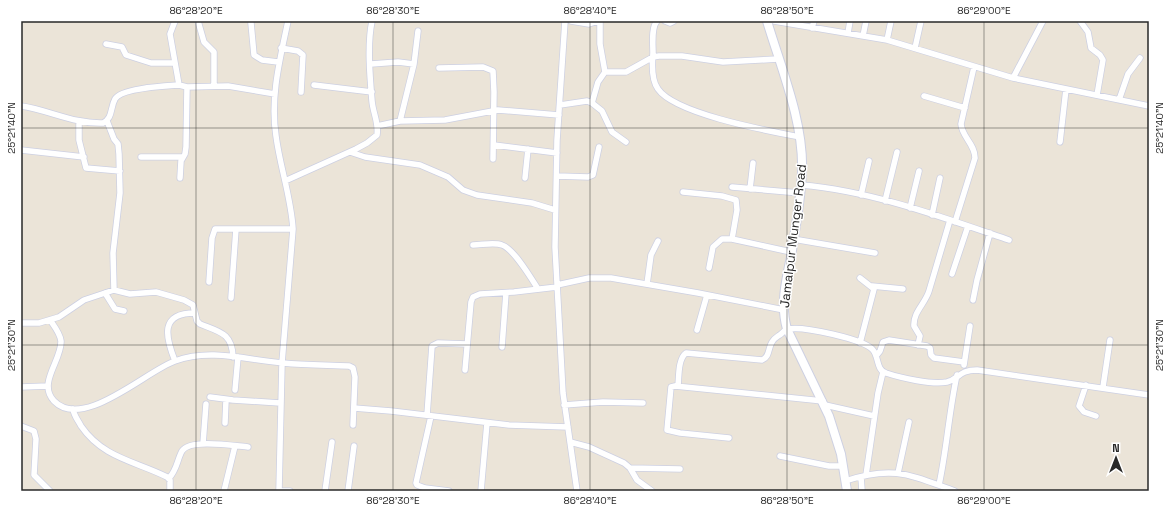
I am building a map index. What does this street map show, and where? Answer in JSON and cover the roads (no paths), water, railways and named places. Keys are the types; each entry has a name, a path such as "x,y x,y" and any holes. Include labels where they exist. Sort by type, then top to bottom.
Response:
{"street":[{"path":"175,21 170,34 179,85"},
{"path":"198,21 204,42 214,52 214,86"},
{"path":"288,21 278,62 275,94 275,131 292,213 293,229 280,402 279,491 290,491"},
{"path":"285,181 350,152 375,138 377,126 372,92 369,43 372,21"},
{"path":"565,21 557,153 555,247 564,405 577,491"},
{"path":"571,21 589,24 599,21 600,44 605,72 598,82 592,103"},
{"path":"658,21 654,30 654,82 656,88 664,96 674,102 708,114 800,137"},
{"path":"665,21 670,23 674,21"},
{"name":"Jamalpur Munger Road","path":"767,21 800,137 802,157 801,189 784,310 787,329 824,403 837,439 847,491"},
{"path":"774,21 888,40 1013,78 1149,106"},
{"path":"812,28 814,21"},
{"path":"848,33 850,21"},
{"path":"863,36 866,21"},
{"path":"888,40 891,21"},
{"path":"915,48 922,21"},
{"path":"1013,78 1043,21"},
{"path":"1080,21 1087,28 1090,48 1100,55 1103,60 1097,95"},
{"path":"251,23 254,56 262,60 278,62"},
{"path":"400,121 414,64 418,31"},
{"path":"106,44 122,47 126,55 147,62 174,63"},
{"path":"282,48 298,51 303,56 301,92"},
{"path":"605,72 626,72 653,57 682,56 723,62 778,59"},
{"path":"1120,100 1128,74 1140,58"},
{"path":"371,64 398,62 414,64"},
{"path":"918,345 920,336 914,326 916,312 928,295 975,158 974,150 962,130 974,67"},
{"path":"438,68 491,68 494,79 493,159"},
{"path":"21,106 48,111 79,122 96,124 107,121 110,118 116,97 120,94 134,90 179,85 187,88 214,86 242,87 275,94"},
{"path":"314,85 372,92"},
{"path":"180,178 181,162 186,147 187,88"},
{"path":"1060,142 1066,88"},
{"path":"924,96 965,108"},
{"path":"560,105 587,102 592,103 602,110 612,132 626,142"},
{"path":"377,126 400,121 445,120 493,110 520,110 559,114"},
{"path":"107,121 119,147 120,171 118,216 113,253 114,290"},
{"path":"79,122 79,140 85,166 89,169 120,171"},
{"path":"494,145 557,153"},
{"path":"557,176 588,177 593,175 600,147"},
{"path":"525,178 528,149"},
{"path":"21,150 84,157"},
{"path":"350,152 370,158 424,167 448,177 463,190 477,195 532,203 555,210"},
{"path":"885,201 897,152"},
{"path":"141,157 183,157"},
{"path":"861,195 869,161"},
{"path":"750,189 753,163"},
{"path":"910,208 919,171"},
{"path":"932,215 940,178"},
{"path":"732,187 750,189 835,189 910,208 1009,240"},
{"path":"683,192 722,196 736,200 737,210 732,239"},
{"path":"952,274 968,226"},
{"path":"231,298 236,229"},
{"path":"209,282 213,230 293,229"},
{"path":"974,300 977,280 990,233"},
{"path":"709,268 711,255 716,242 722,239 732,239 791,252"},
{"path":"793,239 875,253"},
{"path":"647,284 651,255 658,241"},
{"path":"474,245 497,245 506,248 524,268 538,289"},
{"path":"465,370 472,299 480,294 538,289 589,278 600,278 647,284 784,310"},
{"path":"860,278 872,286 903,290"},
{"path":"860,344 874,294 872,286"},
{"path":"21,323 39,323 50,320 63,314 84,300 114,290 130,294 156,292 190,303 193,305 200,324 229,338 235,357 235,390"},
{"path":"502,347 506,292"},
{"path":"105,293 115,309 124,311"},
{"path":"697,330 707,295"},
{"path":"175,361 169,345 168,324 179,314 195,313"},
{"path":"50,320 60,335 61,344 48,386 53,400 65,408 87,408 115,396 161,367 175,361 196,356 235,357 282,363 349,366 353,368 356,377 353,425"},
{"path":"939,485 947,446 951,403 964,362 970,326"},
{"path":"678,386 682,356 686,353 762,360 767,356 772,341 787,329 821,332 860,344 870,348 876,356 879,366 883,372 923,381 947,381 960,373 984,370 1149,395"},
{"path":"876,356 880,351 883,342 887,340 929,347 931,356 934,358 964,362"},
{"path":"1103,388 1110,340"},
{"path":"449,491 425,488 417,485 416,483 429,416 432,346 438,343 467,344"},
{"path":"862,491 863,476 883,372"},
{"path":"1086,385 1079,406 1084,412 1096,416"},
{"path":"21,387 48,386"},
{"path":"729,438 680,433 667,430 670,389 673,386 678,386 824,403 874,416"},
{"path":"210,397 226,400 280,402"},
{"path":"225,423 226,400"},
{"path":"564,405 604,402 643,403"},
{"path":"203,444 206,404"},
{"path":"354,408 487,423 568,427"},
{"path":"73,409 85,431 108,453 169,478"},
{"path":"898,473 909,422"},
{"path":"481,491 487,423"},
{"path":"21,426 34,431 34,475 50,491"},
{"path":"324,491 332,442"},
{"path":"570,442 589,447 624,463 630,468 637,480 652,491"},
{"path":"170,491 169,478 177,467 183,449 195,444 248,447"},
{"path":"224,491 235,446"},
{"path":"348,491 354,446"},
{"path":"780,456 829,466 843,466"},
{"path":"630,468 680,469"},
{"path":"845,481 863,476 888,472 916,476 955,491"}]}
